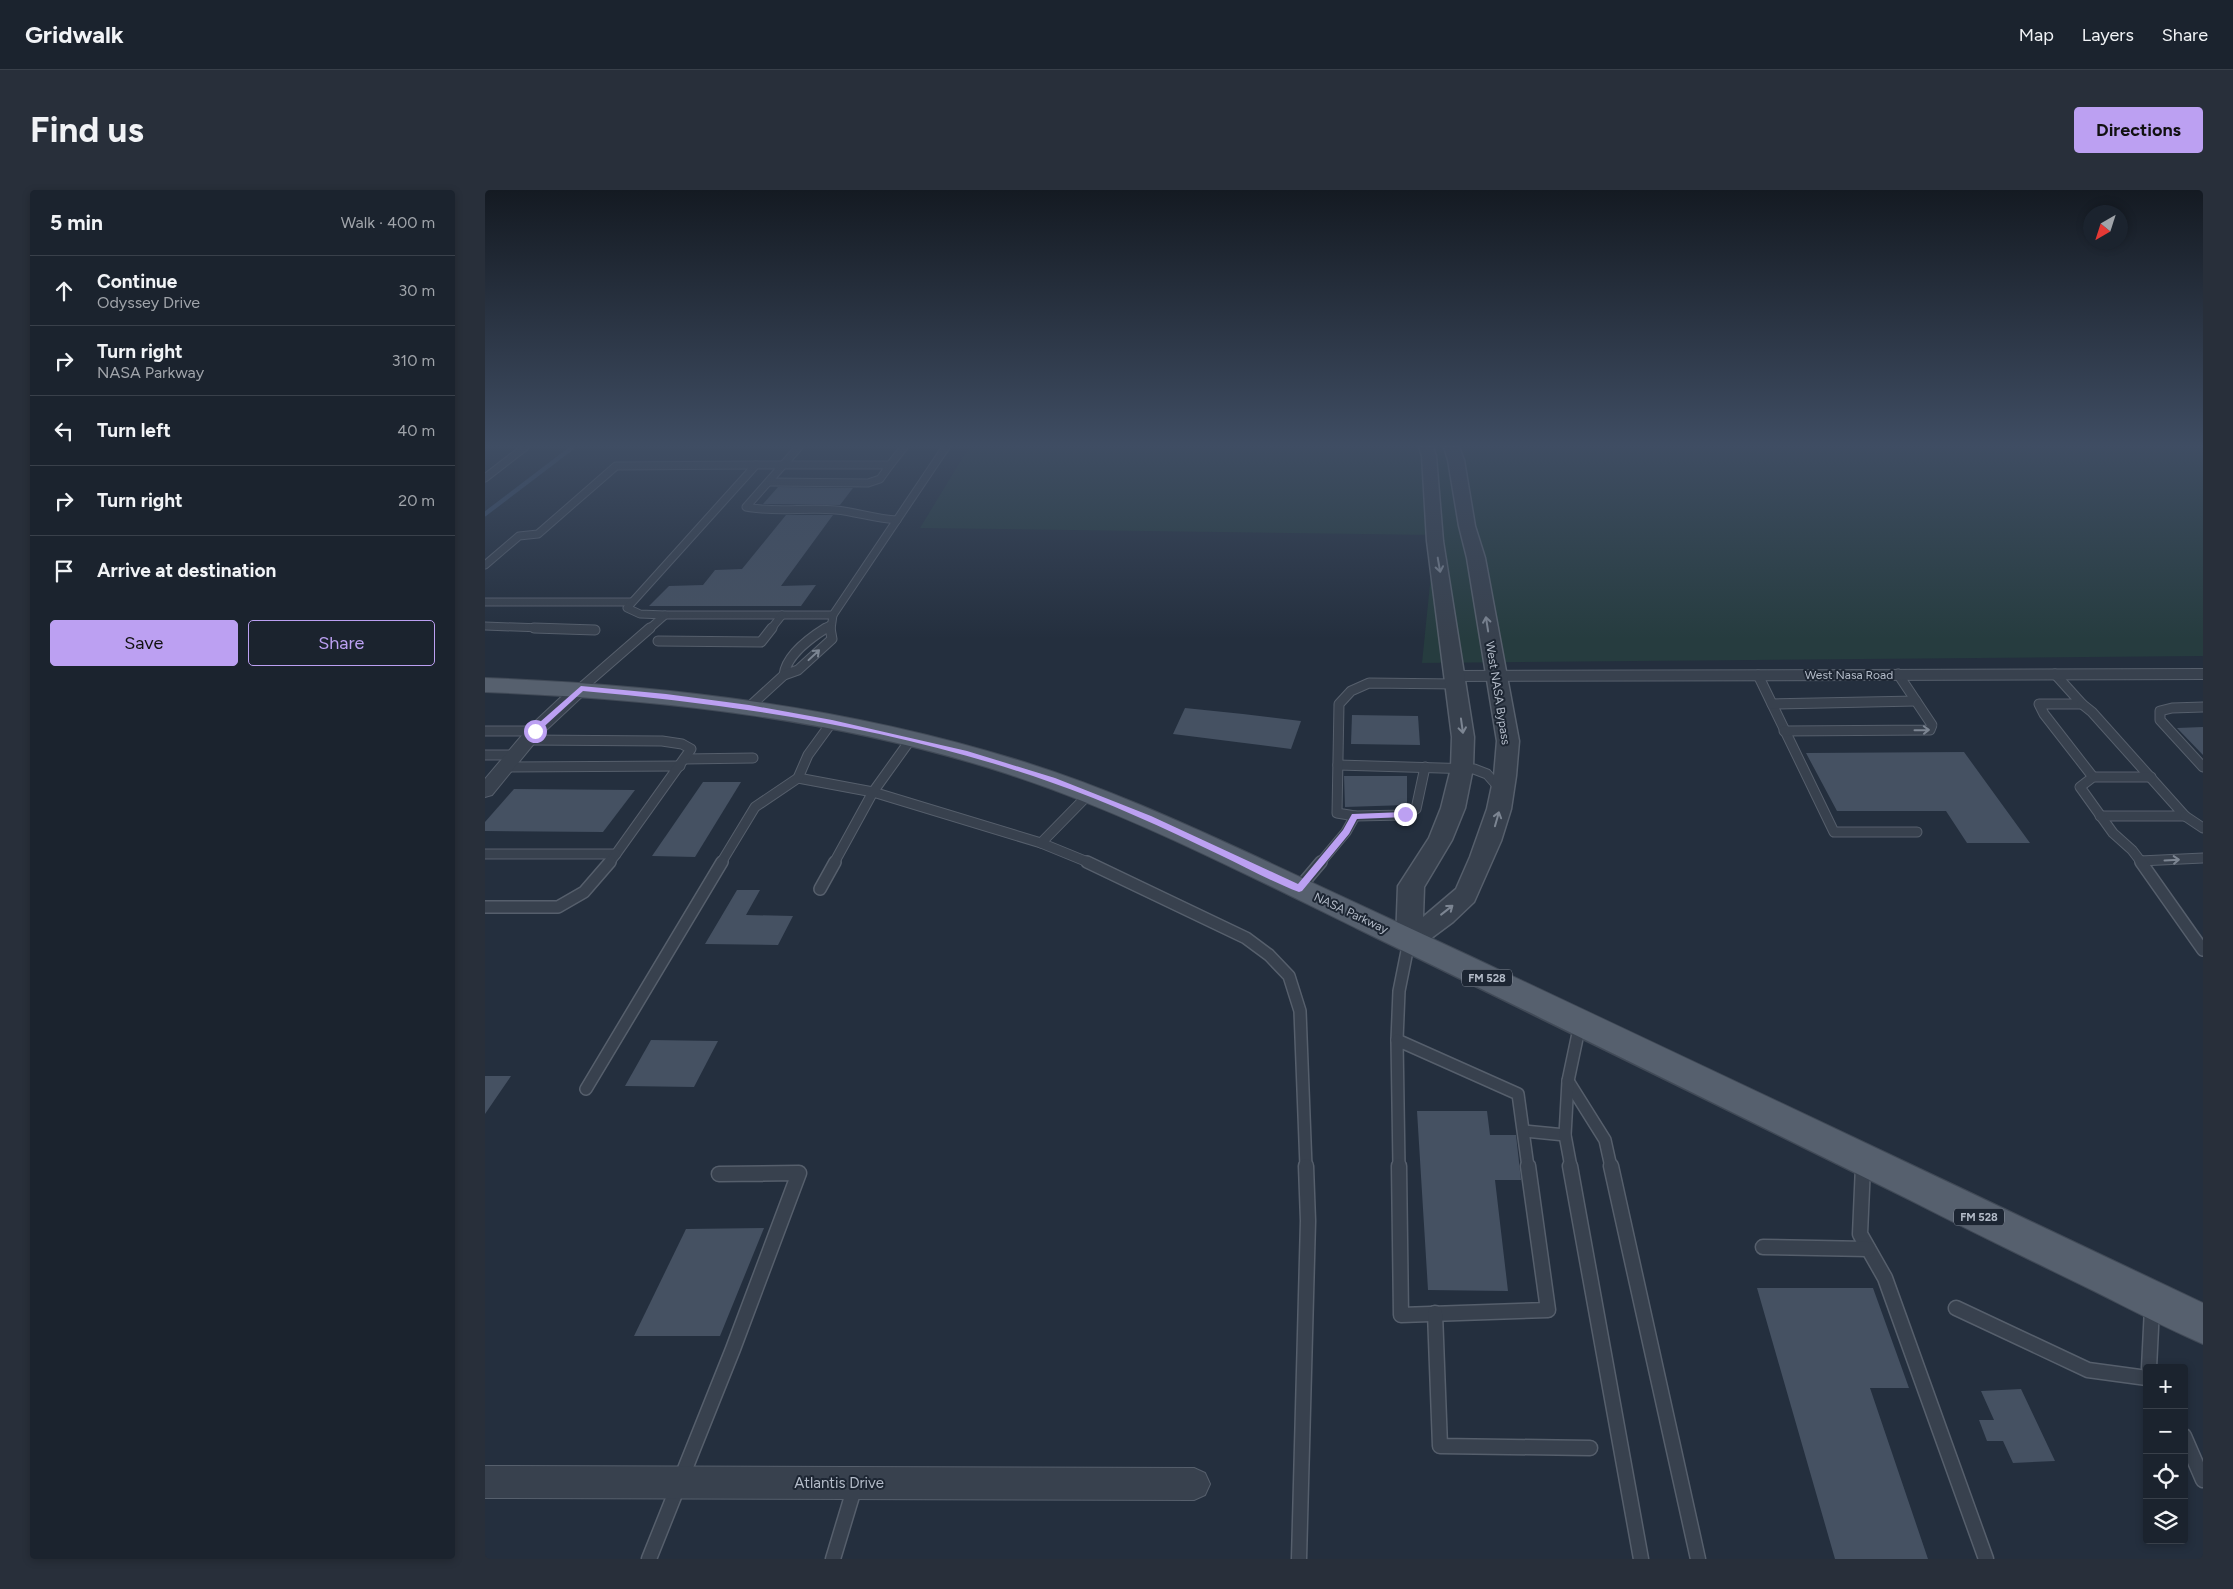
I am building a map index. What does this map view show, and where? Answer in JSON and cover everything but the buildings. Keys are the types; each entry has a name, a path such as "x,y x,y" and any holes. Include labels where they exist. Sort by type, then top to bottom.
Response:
{"main road":[{"name":"NASA Parkway","path":"485,685 581,688 666,696 749,707 911,739 1017,768 1090,793 1148,818 1409,940"},
{"name":"FM 528","path":"1409,940 2203,1324"}],"street":[{"path":"1409,940 1411,886 1440,840 1453,808 1461,768 1463,737 1443,600 1441,569 1435,541 1433,511"},
{"name":"West NASA Bypass","path":"1409,940 1464,897 1489,845 1504,793 1508,741 1476,558 1467,526 1465,511"},
{"name":"West Nasa Road","path":"1455,680 1496,676 2203,674"},
{"path":"485,791 531,736 581,688"},
{"name":"Atlantis Drive","path":"485,1482 1194,1484"}],"lane":[{"path":"485,565 519,536 538,534 565,511"},
{"path":"714,511 631,602 627,608 631,612 665,615 833,615"},
{"path":"840,511 876,519 897,520"},
{"path":"749,707 784,676 798,670 831,639 830,625 833,615 903,511"},
{"path":"485,602 631,602"},
{"path":"581,688 665,615"},
{"path":"657,641 761,642 782,615"},
{"path":"784,676 785,665 813,636 830,625"},
{"path":"485,626 595,630"},
{"path":"1784,731 1930,730 1932,725 1898,674"},
{"path":"2055,674 2082,704 2092,712 2185,816 2203,828"},
{"path":"1758,675 1834,832 1917,832"},
{"path":"1425,767 1416,808 1405,814 1355,816 1337,813 1339,704 1344,696 1355,687 1369,683 1455,680"},
{"path":"1772,704 1916,701"},
{"path":"2082,704 2039,704 2044,714 2093,776"},
{"path":"2203,708 2172,708 2160,711 2159,716 2160,720 2203,767"},
{"path":"585,1089 755,806 798,778 801,766 818,738 832,722"},
{"path":"485,731 531,736 662,741 682,744 691,750 616,854 583,895 558,907 485,907"},
{"path":"820,889 873,792 911,739"},
{"path":"485,755 511,761 682,762 753,758"},
{"path":"1338,765 1473,769 1487,774 1504,793"},
{"path":"2151,777 2093,776 2080,787 2113,833 2132,850 2203,950"},
{"path":"798,778 873,792 1041,843 1108,871 1246,938 1269,955 1289,976 1301,1011 1308,1221 1299,1559"},
{"path":"1041,843 1090,793"},
{"path":"1299,888 1346,832 1355,816"},
{"path":"2101,816 2185,816"},
{"path":"485,854 616,854"},
{"path":"2140,862 2203,858"},
{"path":"1397,1040 1518,1094 1548,1310 1401,1315 1397,1040 1399,991 1409,940"},
{"path":"1581,1023 1569,1081 1565,1134 1641,1559"},
{"path":"1569,1081 1605,1140 1698,1559"},
{"path":"1524,1131 1565,1134"},
{"path":"1864,1161 1860,1234 1885,1278 1986,1559"},
{"path":"649,1559 799,1173 719,1174"},
{"path":"1763,1247 1869,1249"},
{"path":"2149,1364 2153,1300"},
{"path":"1956,1308 2088,1370 2143,1377"},
{"path":"1435,1313 1440,1446 1590,1448"},
{"path":"2188,1444 2201,1472"},
{"path":"833,1559 856,1482"}],"green space":[{"path":"930,511 2203,511 2203,656 1422,663 1435,535 920,528"}],"waterway":[{"path":"485,514 489,511"}],"route":[{"path":"535,731 581,688 666,696 749,707 832,722 911,739 964,753 1017,768 1090,793 1299,888 1346,832 1355,816 1405,814"}]}
